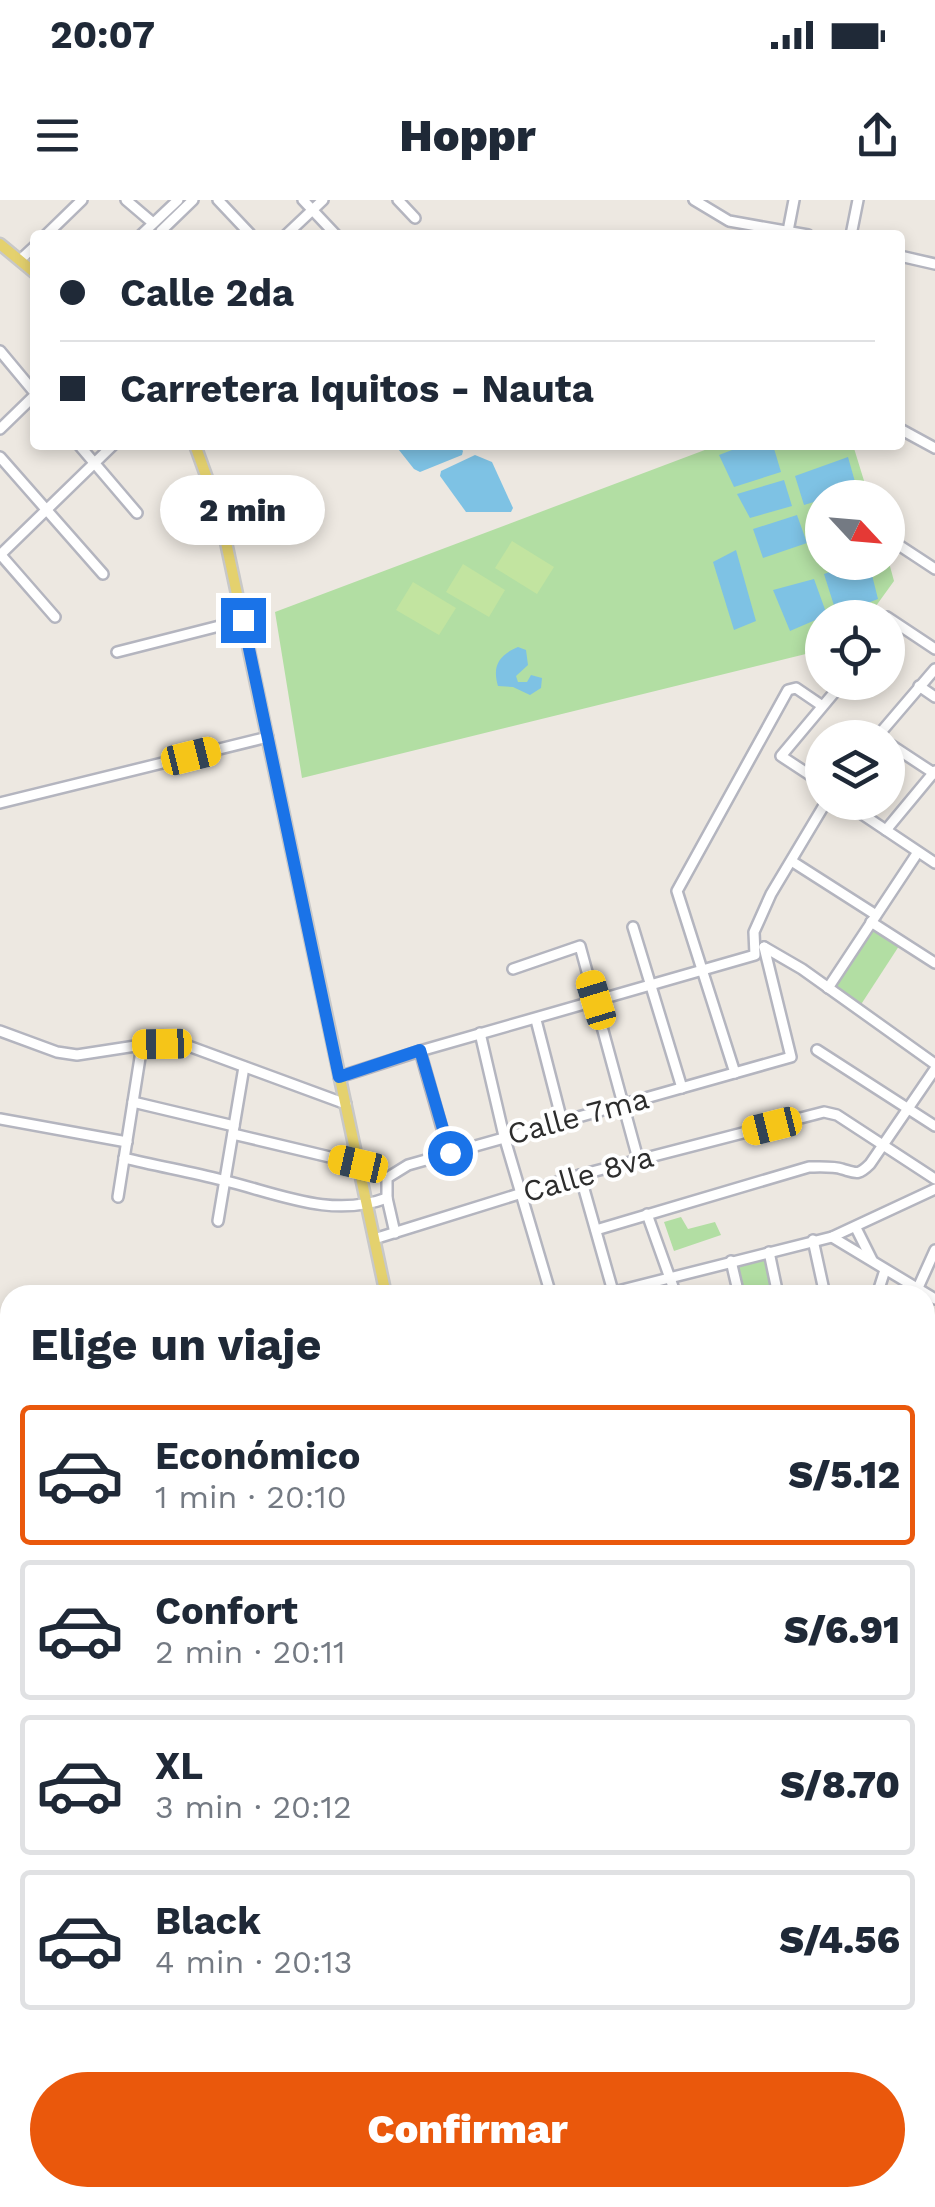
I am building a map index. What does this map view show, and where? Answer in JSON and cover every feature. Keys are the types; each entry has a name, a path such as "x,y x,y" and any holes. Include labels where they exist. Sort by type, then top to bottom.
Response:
{"main road":[{"path":"0,244 30,269"},
{"path":"198,450 220,514 384,1285"}],"street":[{"path":"51,230 82,200"},
{"path":"126,200 154,223"},
{"path":"146,230 178,200"},
{"path":"161,230 193,200"},
{"path":"218,200 246,230"},
{"path":"303,200 331,230"},
{"path":"291,230 323,200"},
{"path":"398,200 415,218"},
{"path":"694,200 730,221 788,230 794,200"},
{"path":"852,230 858,200"},
{"path":"20,260 30,251"},
{"path":"905,257 935,264"},
{"path":"0,352 30,388"},
{"path":"0,429 30,399"},
{"path":"905,432 935,448"},
{"path":"83,450 137,513"},
{"path":"55,617 0,554 109,450"},
{"path":"0,457 103,574"},
{"path":"905,548 934,565"},
{"path":"117,652 243,620"},
{"path":"905,629 935,649"},
{"path":"892,720 935,669"},
{"path":"735,1073 678,891 791,686 821,705"},
{"path":"919,686 935,697"},
{"path":"809,720 826,700"},
{"path":"805,725 781,756 805,771"},
{"path":"0,803 268,737"},
{"path":"886,830 934,773 905,753"},
{"path":"339,1077 420,1050 755,955 754,932 771,894 816,820"},
{"path":"871,820 935,863"},
{"path":"828,988 918,852"},
{"path":"793,862 935,963"},
{"path":"633,927 682,1088"},
{"path":"596,1230 814,1166 857,1174 870,1164 935,1067 828,988 754,940"},
{"path":"513,969 580,946 638,1159"},
{"name":"Calle 7ma","path":"387,1198 387,1178 392,1173 504,1136 791,1057 764,947"},
{"path":"536,1020 562,1122"},
{"path":"0,1031 57,1052 77,1055 142,1044 183,1044 346,1104"},
{"path":"480,1033 504,1136 548,1285"},
{"path":"118,1197 142,1044"},
{"path":"420,1050 450,1153"},
{"path":"817,1050 935,1126"},
{"path":"218,1221 244,1067"},
{"path":"133,1102 358,1164"},
{"name":"Calle 8va","path":"374,1240 580,1174 830,1112 884,1144"},
{"path":"0,1119 127,1142"},
{"path":"884,1144 935,1178"},
{"path":"124,1158 225,1180 300,1204 366,1205 387,1198 394,1233"},
{"path":"580,1174 611,1285"},
{"path":"644,1285 832,1237 935,1189"},
{"path":"647,1214 673,1285"},
{"path":"856,1228 873,1262"},
{"path":"832,1237 909,1285"},
{"path":"813,1240 823,1285"},
{"path":"919,1285 935,1250"},
{"path":"768,1252 776,1285"},
{"path":"732,1261 737,1285"},
{"path":"880,1285 885,1270"}],"green space":[{"path":"705,450 855,450 864,480 805,480 805,580 894,581 880,600 805,600 805,654 302,778 275,612"},
{"path":"512,541 554,567 537,594 495,568"},
{"path":"463,564 505,590 489,617 446,592"},
{"path":"413,582 456,608 439,635 396,610"},
{"path":"872,928 899,946 860,1006 833,986"},
{"path":"681,1217 688,1229 715,1222 721,1235 674,1251 664,1222"},
{"path":"768,1251 775,1285 738,1285 732,1260"}],"water":[{"path":"399,450 463,451 462,455 420,472"},
{"path":"732,450 774,450 781,472 734,487 719,455"},
{"path":"475,455 492,462 513,508 511,512 466,512 440,476 441,471"},
{"path":"848,457 854,480 805,480 804,505 795,476"},
{"path":"784,480 792,506 750,518 737,494"},
{"path":"797,515 805,544 763,558 753,529"},
{"path":"736,550 756,621 734,630 713,562"},
{"path":"814,580 822,600 805,600 805,625 790,631 773,590"},
{"path":"826,580 873,580 878,599 875,600 832,600"},
{"path":"518,647 526,650 528,665 516,676 518,682 527,682 531,675 542,678 541,688 530,695 513,687 498,686 499,662"}],"route":[{"path":"243,620 339,1077 420,1050 450,1153"}]}
